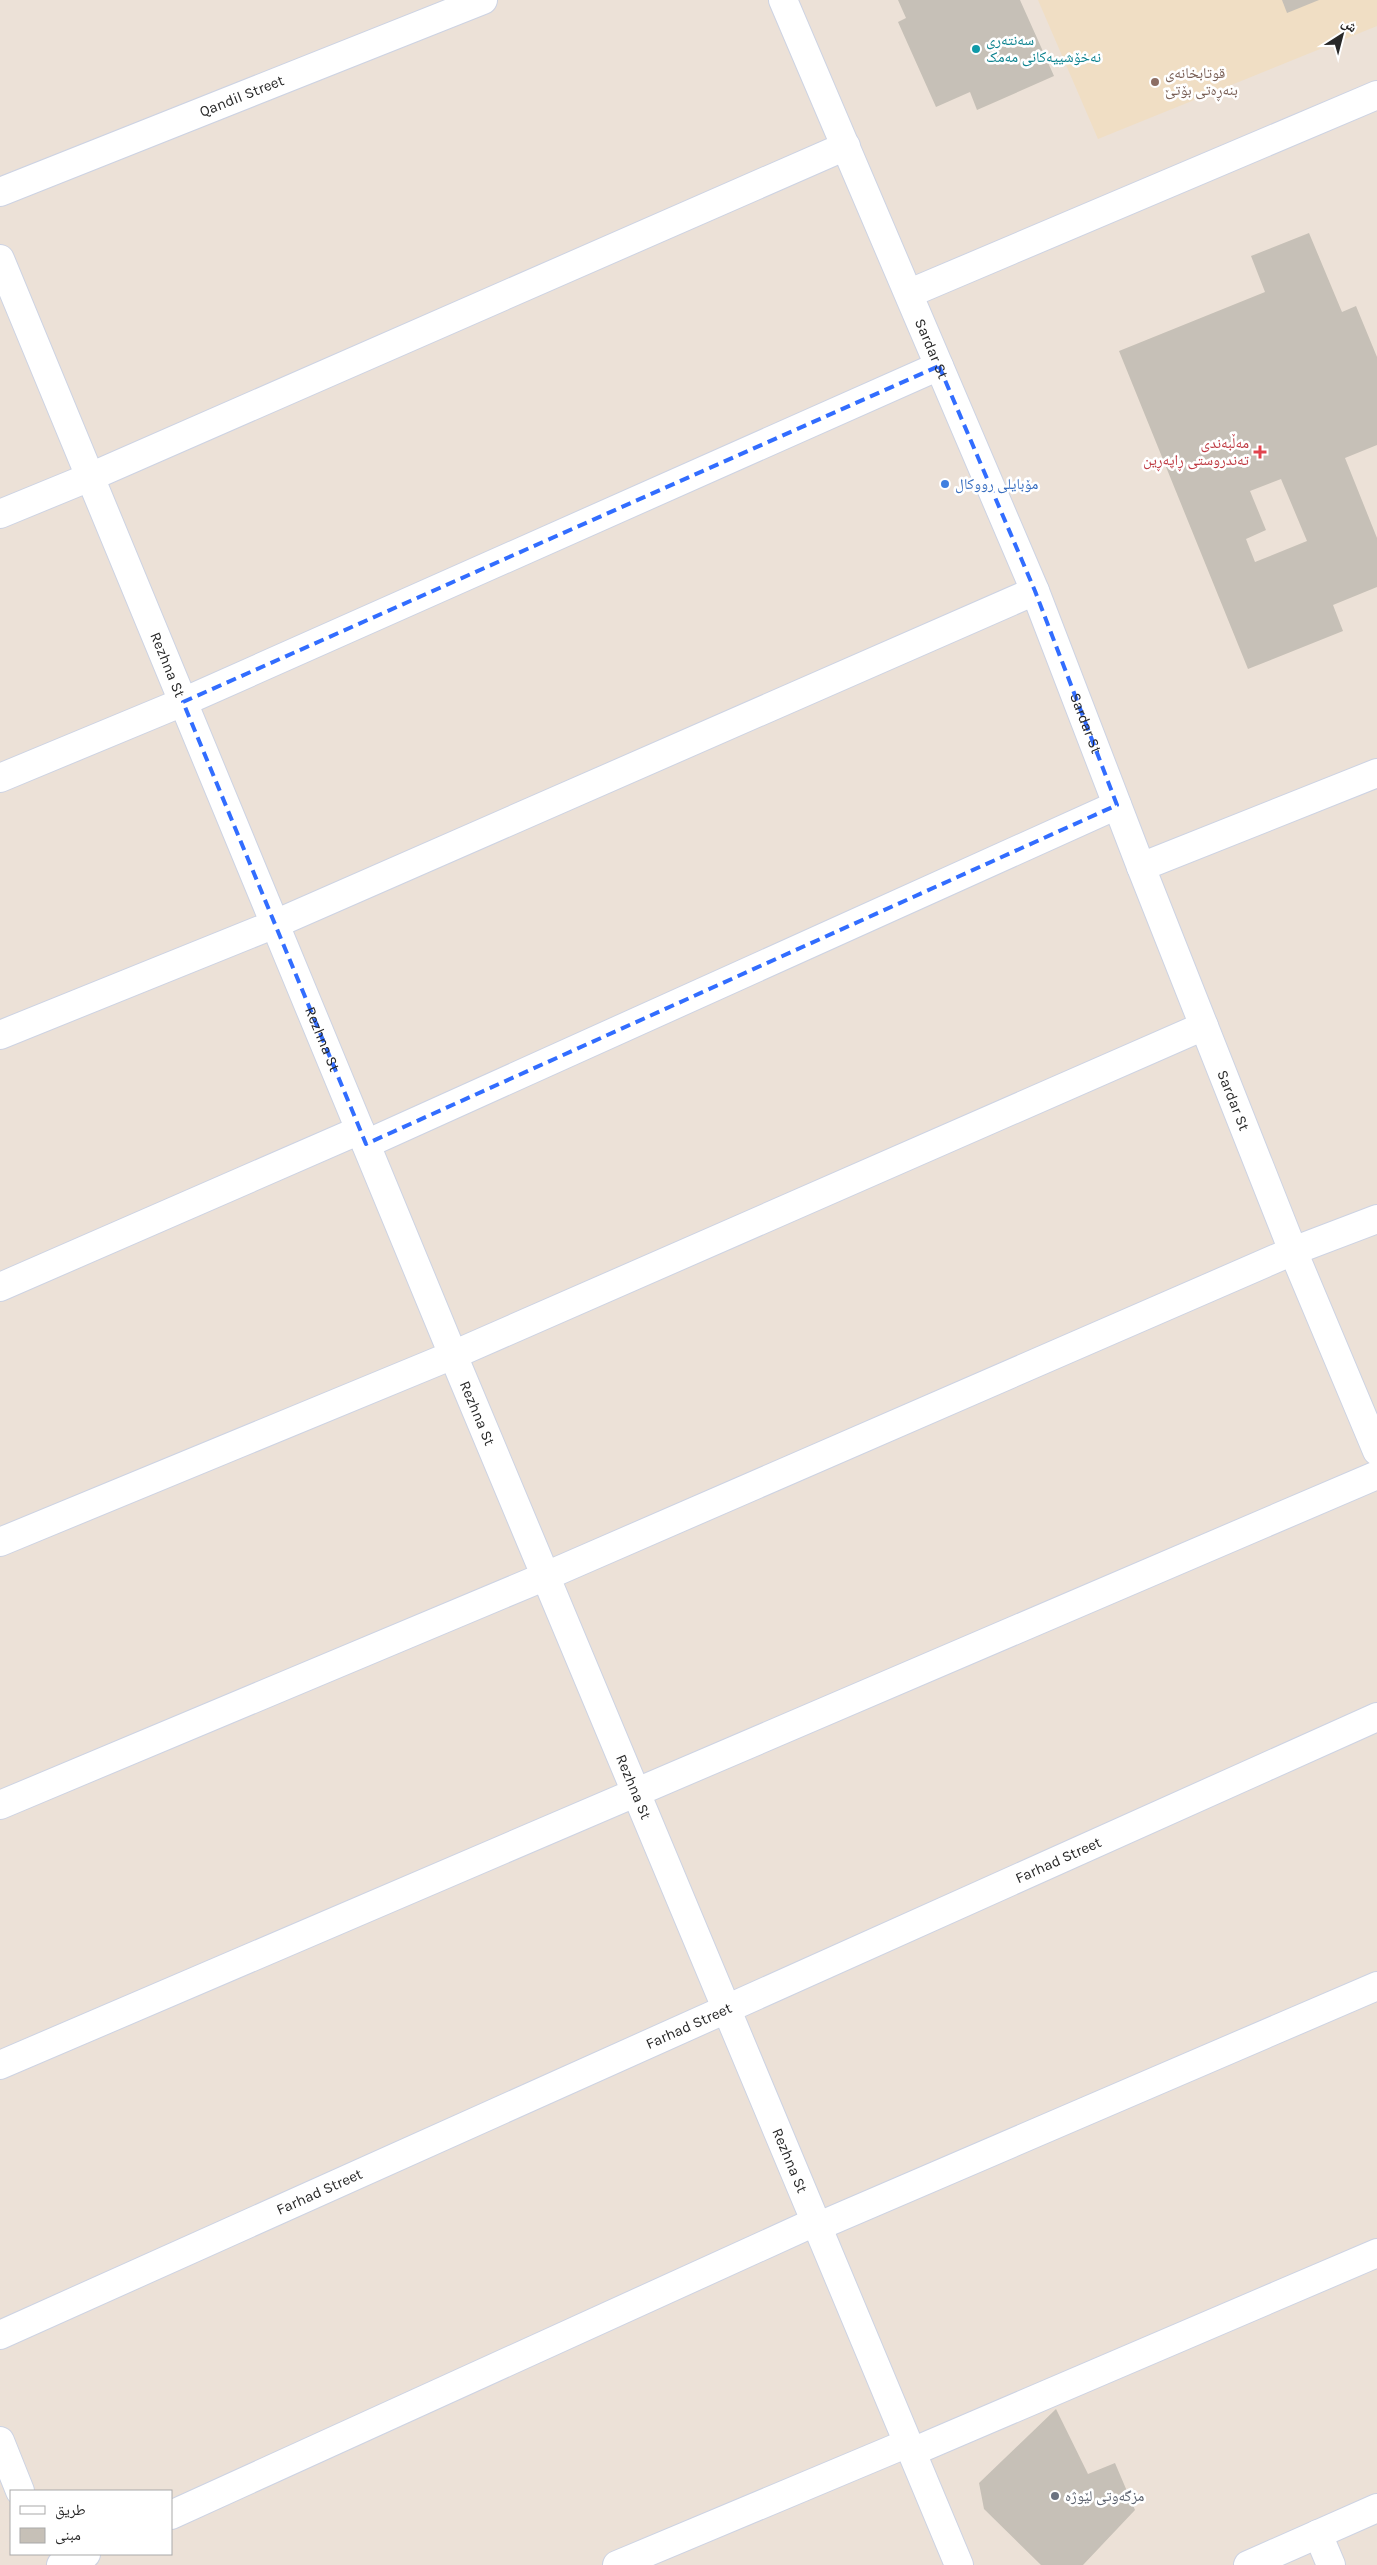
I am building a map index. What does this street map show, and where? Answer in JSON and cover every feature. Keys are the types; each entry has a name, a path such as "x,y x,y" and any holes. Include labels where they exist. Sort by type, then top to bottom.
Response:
{"street":[{"name":"Qandil Street","path":"0,192 483,0"},
{"name":"Sardar St","path":"783,0 1036,591 1141,867 1293,1251 1377,1451"},
{"path":"910,293 1377,95"},
{"path":"0,514 90,477 846,146"},
{"name":"Rezhna St","path":"0,259 453,1355 959,2565"},
{"path":"0,778 183,702 939,366"},
{"path":"0,1035 275,924 1036,591"},
{"path":"1141,867 1377,773"},
{"path":"0,1287 363,1137 1117,805"},
{"path":"0,1542 453,1355 1204,1026"},
{"path":"0,1805 546,1576 1293,1251 1377,1219"},
{"path":"0,2065 1377,1475"},
{"name":"Farhad Street","path":"0,2335 728,2010 1377,1717"},
{"path":"172,2515 818,2224 1377,1986"},
{"path":"616,2565 910,2448 1377,2253"},
{"path":"0,2441 20,2490"},
{"path":"1248,2565 1377,2508"},
{"path":"1318,2534 1331,2565"},
{"path":"61,2565 84,2555"}],"highlighted area":[{"path":"939,366 1035,591 1117,805 366,1144 183,702"}],"shaded area":[{"name":"قوتابخانەی بنەڕەتی بۆتێ","path":"1038,0 1377,0 1377,26 1098,139"}],"building":[{"name":"سەنتەری نەخۆشییەکانی مەمک","path":"898,0 1020,0 1054,76 977,110 970,92 936,107 898,22 906,18"},
{"path":"1282,0 1319,0 1287,13"},
{"name":"مەڵبەندی تەندروستی ڕاپەڕین","path":"1309,233 1342,312 1356,306 1377,357 1377,445 1345,458 1377,538 1377,587 1333,605 1343,631 1248,669 1119,351 1265,292 1251,256","holes":["1281,479 1307,541 1255,562 1246,539 1266,530 1250,491"]},
{"name":"مزگەوتی لێوژە","path":"1056,2409 1088,2474 1115,2463 1135,2510 1083,2565 1041,2565 984,2509 979,2483"}],"place":[{"name":"سەنتەری نەخۆشییەکانی مەمک","path":"976,49"},
{"name":"قوتابخانەی بنەڕەتی بۆتێ","path":"1155,82"},
{"name":"مەڵبەندی تەندروستی ڕاپەڕین","path":"1260,452"},
{"name":"مۆبایلی رووکال","path":"945,484"},
{"name":"مزگەوتی لێوژە","path":"1055,2496"}]}
